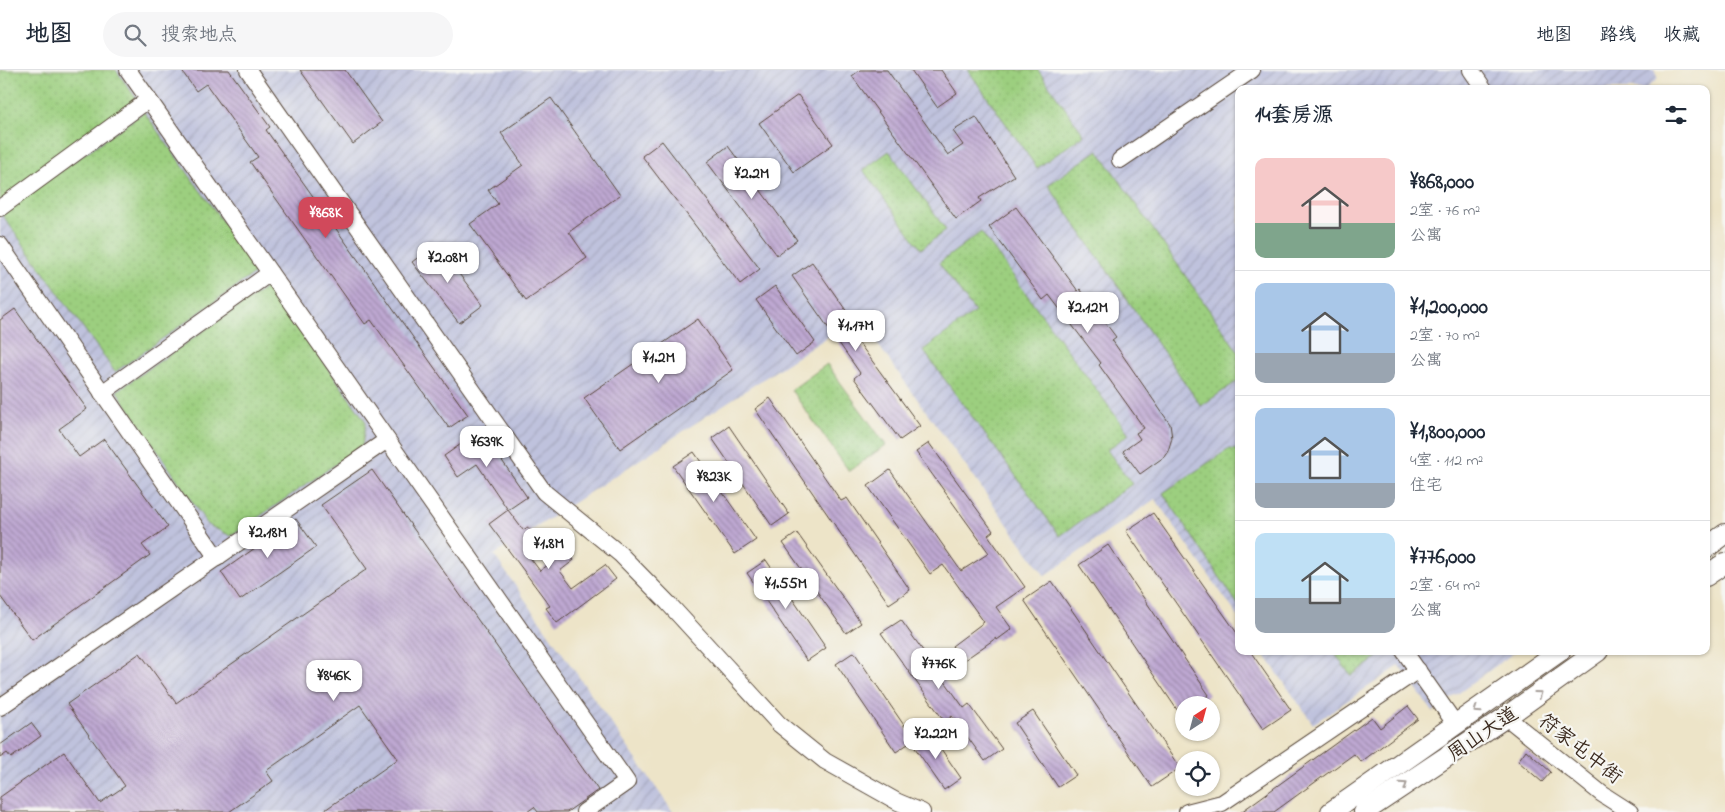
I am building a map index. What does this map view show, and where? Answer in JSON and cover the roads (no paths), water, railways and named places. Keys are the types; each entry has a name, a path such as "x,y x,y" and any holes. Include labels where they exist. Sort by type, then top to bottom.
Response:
{"main road":[{"path":"1710,545 1725,534"},
{"path":"1710,573 1725,563"},
{"name":"周山大道","path":"1331,812 1554,655"},
{"name":"周山大道","path":"1364,812 1506,717 1592,655"}],"street":[{"path":"128,70 627,782 584,812"},
{"path":"248,70 544,492 620,554 668,602 779,724 825,761 898,802 922,812"},
{"path":"1120,160 1252,70"},
{"path":"1471,70 1481,85"},
{"path":"0,208 148,100"},
{"path":"0,245 217,558"},
{"path":"102,393 270,273"},
{"path":"0,707 387,440"},
{"path":"1407,655 1456,725"},
{"path":"1187,812 1222,803 1418,670"},
{"name":"符家屯中街","path":"1506,717 1602,794 1630,812"}]}
